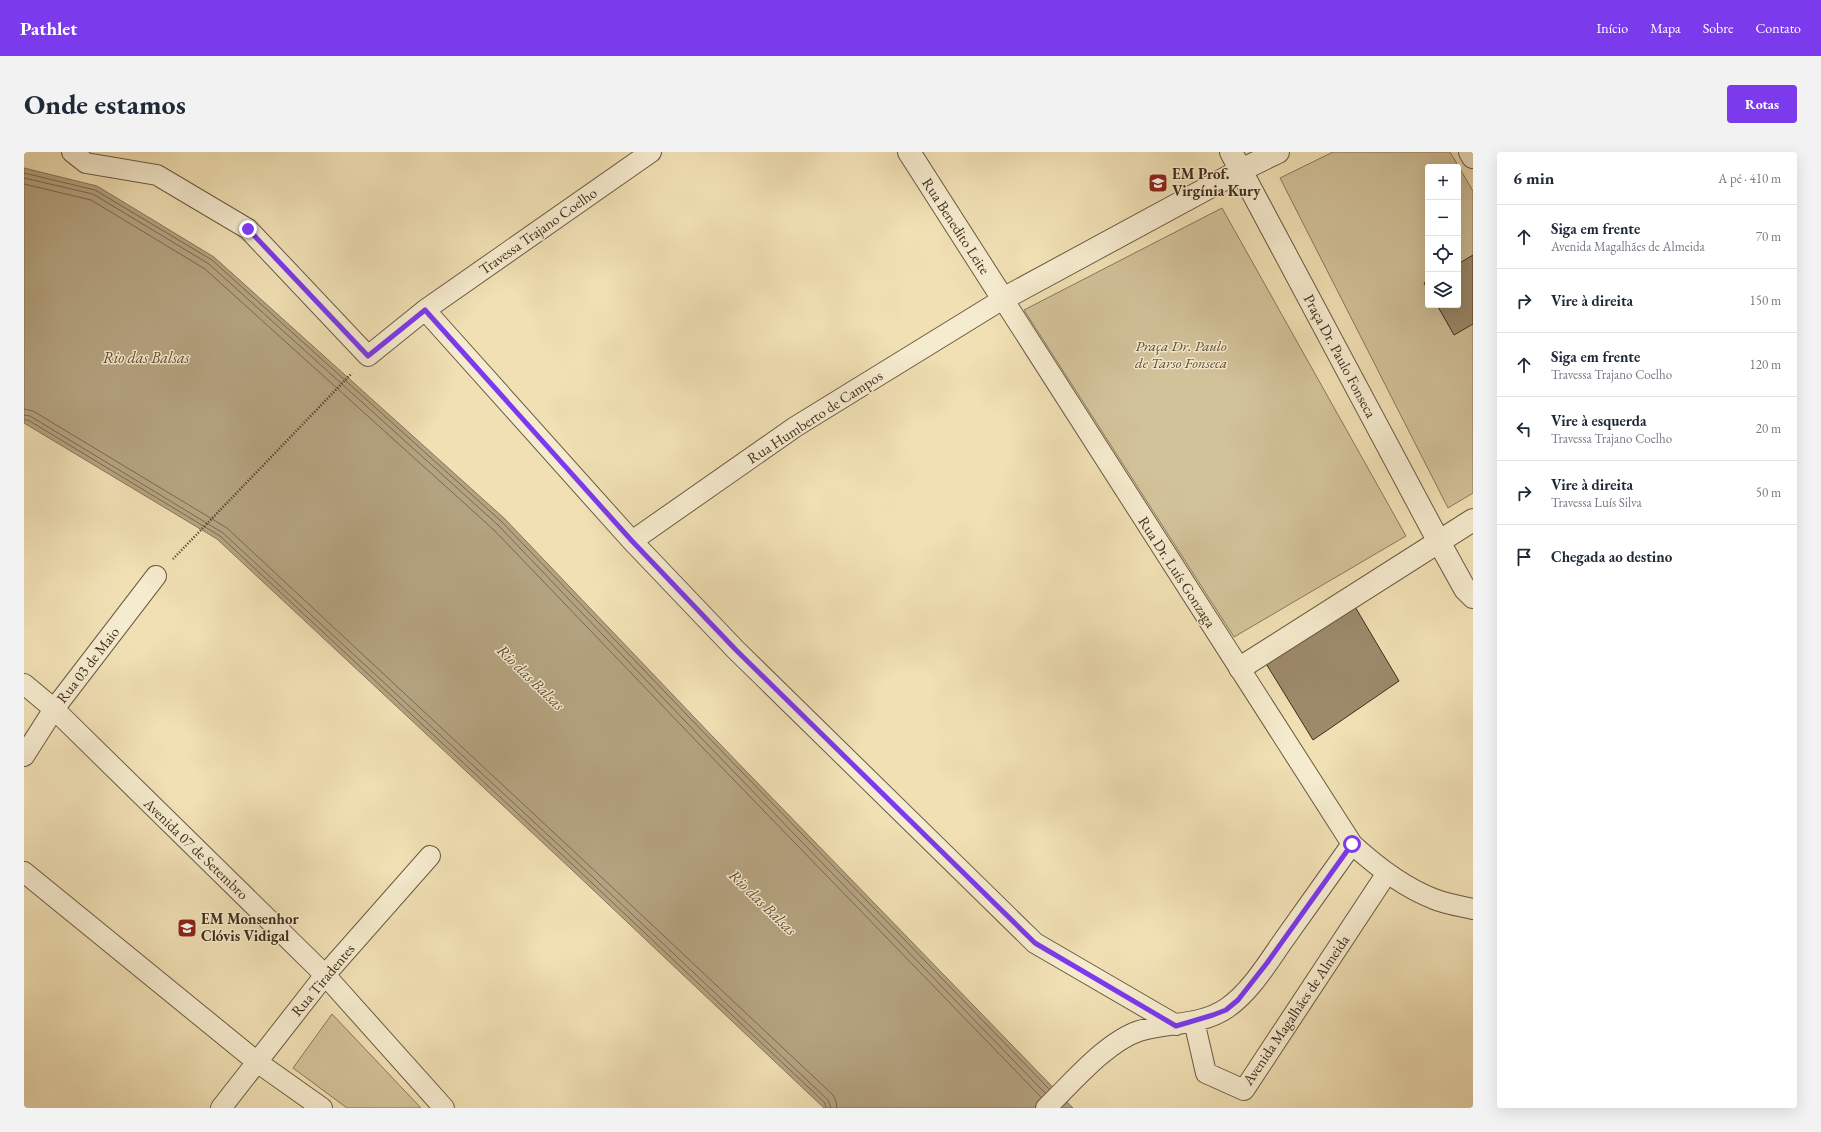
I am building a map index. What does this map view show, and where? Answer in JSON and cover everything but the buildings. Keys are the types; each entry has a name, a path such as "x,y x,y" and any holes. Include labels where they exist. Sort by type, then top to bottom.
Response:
{"street":[{"path":"72,152 86,163 157,175 248,229 368,356"},
{"name":"Travessa Trajano Coelho","path":"368,356 425,310 651,152"},
{"name":"Rua Benedito Leite","path":"909,152 1003,299"},
{"path":"1003,299 1236,161 1278,152"},
{"path":"1470,152 1473,157"},
{"name":"Praça Dr. Paulo Fonseca","path":"1236,161 1439,542 1465,589 1473,597"},
{"name":"Rua Humberto de Campos","path":"632,541 795,427 1003,299"},
{"name":"Rua Dr. Luís Gonzaga","path":"1003,299 1352,844 1375,865 1401,883 1434,899 1473,910"},
{"path":"425,310 632,541 736,650 1035,943 1185,1023"},
{"path":"1240,668 1473,520"},
{"name":"Rua 03 de Maio","path":"24,756 54,709 156,576"},
{"name":"Avenida 07 de Setembro","path":"24,684 54,709 325,975 444,1108"},
{"path":"1046,1108 1105,1051 1124,1038 1139,1031 1185,1023 1226,1010 1238,1000 1267,963 1352,844"},
{"name":"Rua Tiradentes","path":"221,1108 325,975 430,856"},
{"path":"24,872 257,1062 322,1108"},
{"name":"Avenida Magalhães de Almeida","path":"1185,1023 1206,1073 1244,1090 1387,873"}],"path":[{"path":"156,576 368,356"}],"green space":[{"path":"1333,152 1450,152 1457,164 1425,164 1425,308 1461,308 1461,171 1473,191 1473,493 1448,508 1280,178"},
{"name":"Praça Dr. Paulo de Tarso Fonseca","path":"1222,208 1406,536 1234,637 1024,310"},
{"path":"332,1014 421,1108 347,1108 293,1068"}],"water":[{"name":"Rio das Balsas","path":"24,168 97,186 214,257 505,519 714,738 1073,1108 824,1108 571,869 217,539 24,423"}],"place":[{"name":"EM Prof. Virgínia Kury","path":"1158,183"},
{"name":"EM Monsenhor Clóvis Vidigal","path":"187,928"}],"route":[{"path":"248,229 368,356 425,310 632,541 736,650 1035,943 1176,1026 1226,1010 1238,1000 1251,985 1352,844"}]}
